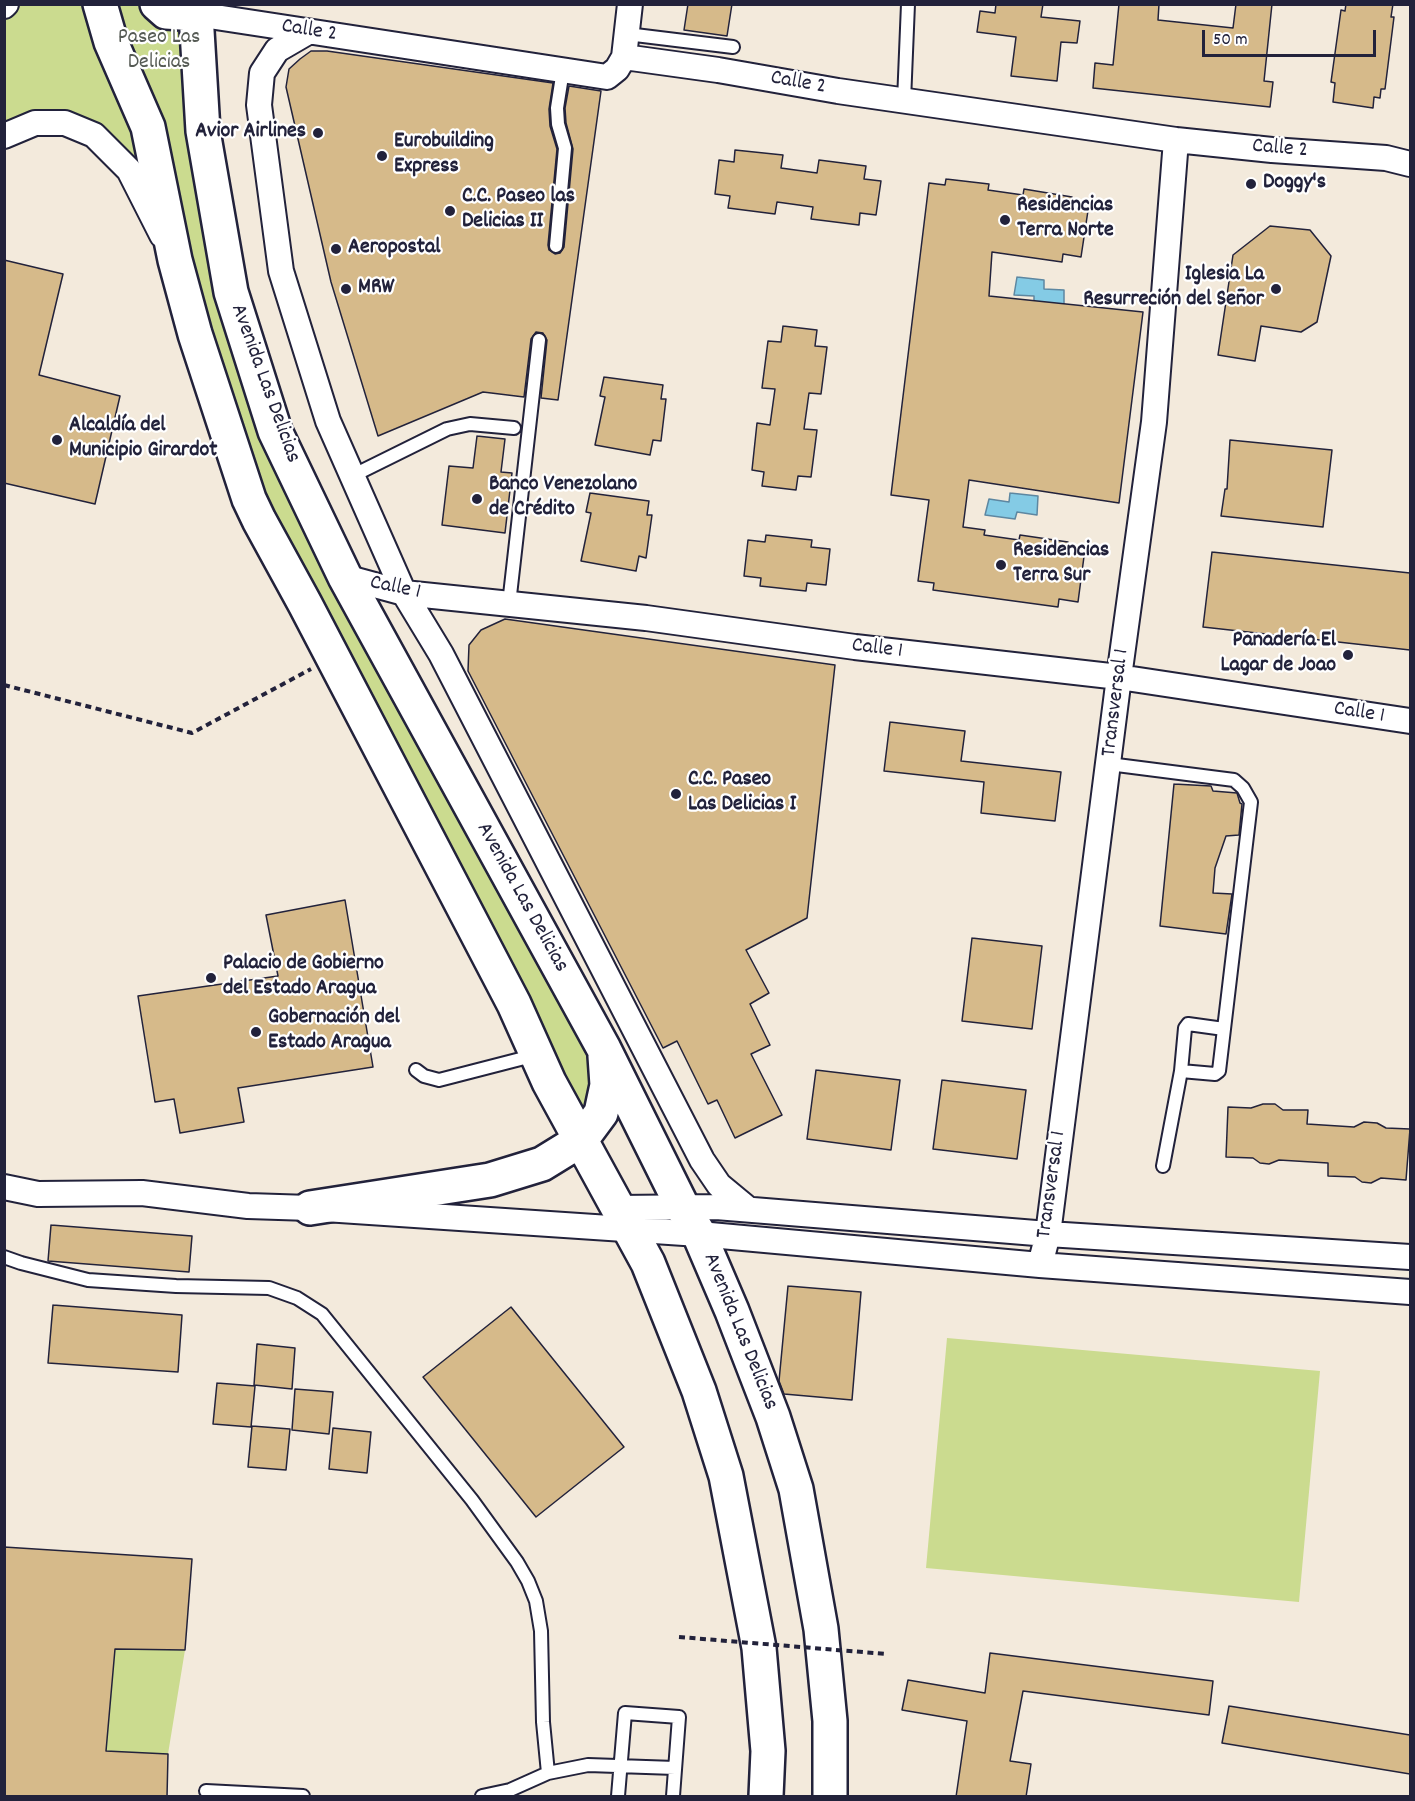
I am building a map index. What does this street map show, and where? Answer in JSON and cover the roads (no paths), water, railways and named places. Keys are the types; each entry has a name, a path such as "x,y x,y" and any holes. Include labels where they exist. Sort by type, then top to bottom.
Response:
{"main road":[{"name":"Avenida Las Delicias","path":"100,4 111,42 148,127 175,260 195,334 249,499 514,1004 549,1082 648,1263 699,1391 726,1476 759,1648 768,1750 766,1797"},
{"path":"157,4 166,12 197,9"},
{"name":"Avenida Las Delicias","path":"197,9 203,131 231,292 275,430 345,577 604,1049 691,1221 732,1311 773,1417 796,1489 822,1641 830,1721 831,1797"},
{"path":"310,1208 490,1180 542,1164 581,1140 601,1113 607,1084 604,1049"}],"street":[{"path":"626,46 630,4"},
{"name":"Calle 2","path":"197,9 308,32 607,77 617,69 626,46 718,70 904,101 1176,140 1386,158 1410,164"},
{"path":"308,32 277,50 262,73 259,105 281,271 328,421 404,593 441,654 702,1161 718,1185 748,1209"},
{"name":"Avenida Las Delicias","path":"4,136 35,123 65,123 94,135 129,170 175,260"},
{"name":"Transversal 1","path":"1040,1265 1048,1234 1119,677 1155,422 1176,140"},
{"name":"Calle 1","path":"345,577 404,593 646,618 855,647 1119,677 1410,721"},
{"path":"4,1187 38,1194 142,1193 248,1206 691,1221 1040,1265 1410,1292"},
{"path":"691,1221 716,1207 1048,1234 1410,1257"}],"lane":[{"path":"904,101 908,4"},
{"path":"626,46 734,47"},
{"path":"556,246 565,148 558,124 557,108 563,70"},
{"path":"509,604 539,340"},
{"path":"352,476 447,429 470,424 514,428"},
{"path":"1109,764 1234,780 1243,788 1251,802 1219,1071 1215,1074 1181,1071"},
{"path":"1163,1166 1181,1071 1185,1028 1188,1024 1224,1029"},
{"path":"416,1070 424,1076 439,1080 537,1055"},
{"path":"4,1257 88,1280 176,1286 269,1288 297,1298 321,1314 472,1500 528,1581 536,1601 541,1631 543,1722 548,1773"},
{"path":"618,1797 625,1713 680,1717 673,1797"},
{"path":"482,1797 510,1790 548,1773 588,1765 675,1768"},
{"path":"206,1791 303,1797"}],"water":[{"path":"1017,277 1044,280 1044,289 1064,290 1064,306 1034,304 1034,296 1014,295"},
{"path":"1010,493 1038,496 1037,515 1017,512 1015,519 985,515 989,499 1009,502"}],"place":[{"name":"Avior Airlines","path":"318,133"},
{"name":"Eurobuilding Express","path":"382,156"},
{"name":"Doggy's","path":"1251,184"},
{"name":"C.C. Paseo las Delicias II","path":"450,211"},
{"name":"Residencias Terra Norte","path":"1005,220"},
{"name":"Aeropostal","path":"336,249"},
{"name":"MRW","path":"346,289"},
{"name":"Iglesia La Resurreción del Señor","path":"1276,289"},
{"name":"Alcaldía del Municipio Girardot","path":"57,440"},
{"name":"Banco Venezolano de Crédito","path":"477,499"},
{"name":"Residencias Terra Sur","path":"1001,565"},
{"name":"Panadería El Lagar de Joao","path":"1348,655"},
{"name":"C.C. Paseo Las Delicias I","path":"676,794"},
{"name":"Palacio de Gobierno del Estado Aragua","path":"211,978"},
{"name":"Gobernación del Estado Aragua","path":"256,1032"}],"park label":[{"name":"Paseo Las Delicias","path":"159,52"}]}
